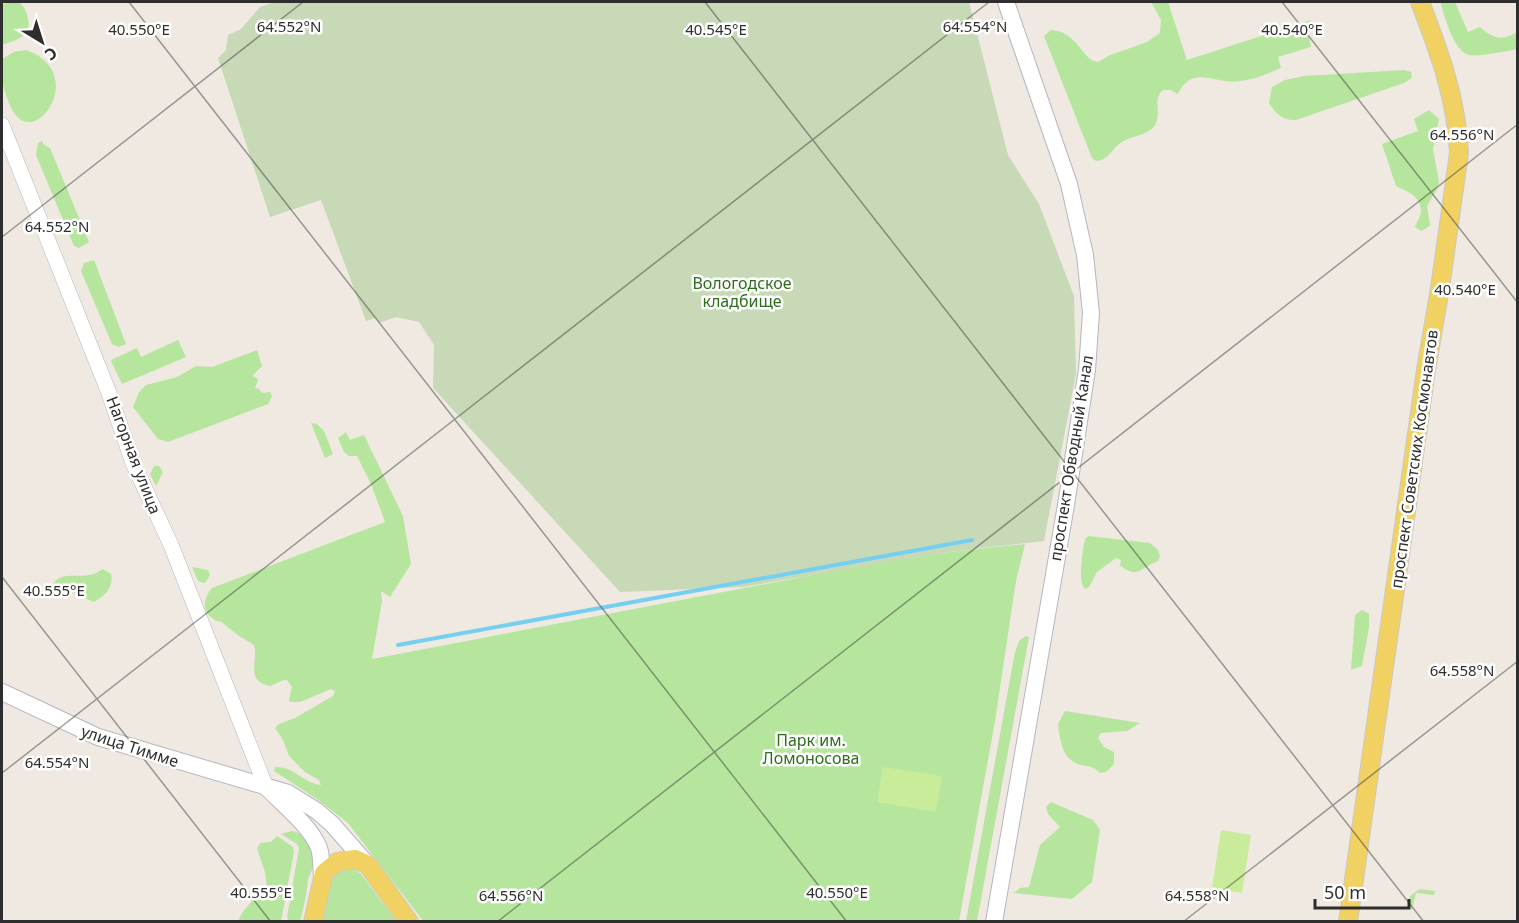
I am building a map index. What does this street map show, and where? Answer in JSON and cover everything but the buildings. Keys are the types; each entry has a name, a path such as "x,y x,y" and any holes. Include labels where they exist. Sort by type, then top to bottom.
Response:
{"main road":[{"name":"проспект Обводный Канал","path":"994,921 1066,505 1087,370 1091,313 1085,255 1069,184 1006,2"},
{"name":"проспект Советских Космонавтов","path":"1348,921 1424,382 1459,153 1458,131 1448,80 1420,2"},
{"name":"улица Тимме","path":"2,692 98,737 288,793 317,811 344,836 368,865"},
{"path":"265,785 308,830 320,855 322,876 313,921"},
{"path":"322,876 333,865 343,861 355,860 368,865 409,921"}],"street":[{"name":"Нагорная улица","path":"2,125 110,393 133,463 171,545 265,785"}],"green space":[{"path":"19,2 23,6 29,25 22,37 2,45 2,4"},
{"name":"Вологодское кладбище","path":"275,2 969,2 1008,155 1039,204 1074,296 1076,374 1044,541 941,553 743,587 620,592 433,388 434,345 419,322 396,317 379,323 376,318 366,321 321,200 270,217 218,58 226,50 228,35 241,29 260,7"},
{"path":"1151,2 1168,2 1187,60 1311,20 1312,25 1308,31 1311,47 1278,57 1281,68 1256,78 1231,81 1197,77 1190,79 1178,94 1171,90 1163,90 1158,98 1158,116 1152,129 1122,142 1107,156 1096,161 1092,158 1044,36 1051,30 1060,32 1074,40 1087,56 1098,62 1147,42 1160,33 1161,20"},
{"path":"1440,2 1455,2 1468,32 1480,27 1493,36 1502,38 1517,32 1517,49 1479,55 1469,55 1463,52 1450,32"},
{"path":"26,50 45,61 54,76 55,91 51,106 42,117 31,122 19,119 10,105 2,78 2,59 14,52"},
{"path":"1404,70 1411,72 1412,78 1404,83 1296,120 1280,116 1269,103 1272,87 1285,80 1304,76"},
{"path":"1429,110 1439,119 1433,149 1439,182 1427,206 1430,226 1421,231 1415,227 1421,213 1419,202 1413,195 1396,186 1382,144 1418,131 1414,119"},
{"path":"42,141 50,148 89,242 79,248 74,246 36,155 38,143"},
{"path":"94,260 126,344 119,347 112,344 81,271 84,263"},
{"path":"178,340 186,357 122,384 111,361 113,359 137,348 141,357"},
{"path":"257,350 262,366 253,376 258,379 255,388 262,393 270,392 272,396 268,404 168,442 158,439 133,407 139,392 146,385 177,377 196,366 212,367"},
{"path":"311,423 317,424 324,431 333,454 325,458"},
{"name":"Парк им. Ломоносова","path":"346,432 350,440 364,435 403,516 411,564 390,597 381,591 382,601 372,659 865,565 941,553 1025,544 1016,581 995,721 959,921 423,921 348,823 317,799 274,771 275,767 281,767 321,785 319,780 305,772 289,756 275,728 333,696 335,691 331,689 300,702 290,702 292,687 287,680 270,686 257,679 254,669 254,645 221,621 210,616 205,605 212,588 385,522 371,484 357,456 349,456 344,452 338,438"},
{"path":"154,466 159,466 163,472 156,486 150,474"},
{"path":"1088,536 1150,543 1158,550 1160,557 1158,561 1136,572 1120,566 1121,560 1116,558 1097,572 1089,587 1085,589 1081,579 1081,565 1085,539"},
{"path":"192,567 208,570 210,575 205,583 198,581"},
{"path":"103,569 111,574 110,587 102,597 94,602 65,590 53,588 52,585 64,576 91,575"},
{"path":"1362,610 1369,614 1369,628 1362,666 1351,670 1355,615"},
{"path":"1026,636 1029,637 977,921 966,921 1015,652 1019,641"},
{"path":"1065,711 1140,723 1127,731 1101,733 1098,738 1104,747 1114,752 1114,764 1106,772 1100,773 1093,768 1074,762 1066,755 1058,724"},
{"path":"883,767 942,776 936,812 877,802"},
{"path":"1051,802 1093,820 1100,830 1092,882 1072,899 1014,893 1020,888 1029,887 1040,845 1060,827 1048,814 1046,807"},
{"path":"1221,830 1251,835 1242,893 1212,888"},
{"path":"292,831 302,836 310,846 313,858 300,921 289,921 287,917 299,848 297,844 281,834"},
{"path":"277,836 293,847 294,852 281,921 238,921 251,902 253,894 267,888 265,872 257,849 260,843 271,842"},
{"path":"352,868 361,874 396,921 323,922 333,876 339,871"},
{"path":"1420,889 1435,891 1434,895 1416,893 1412,909 1408,909 1410,896"}],"waterway":[{"path":"398,645 972,540"}]}
